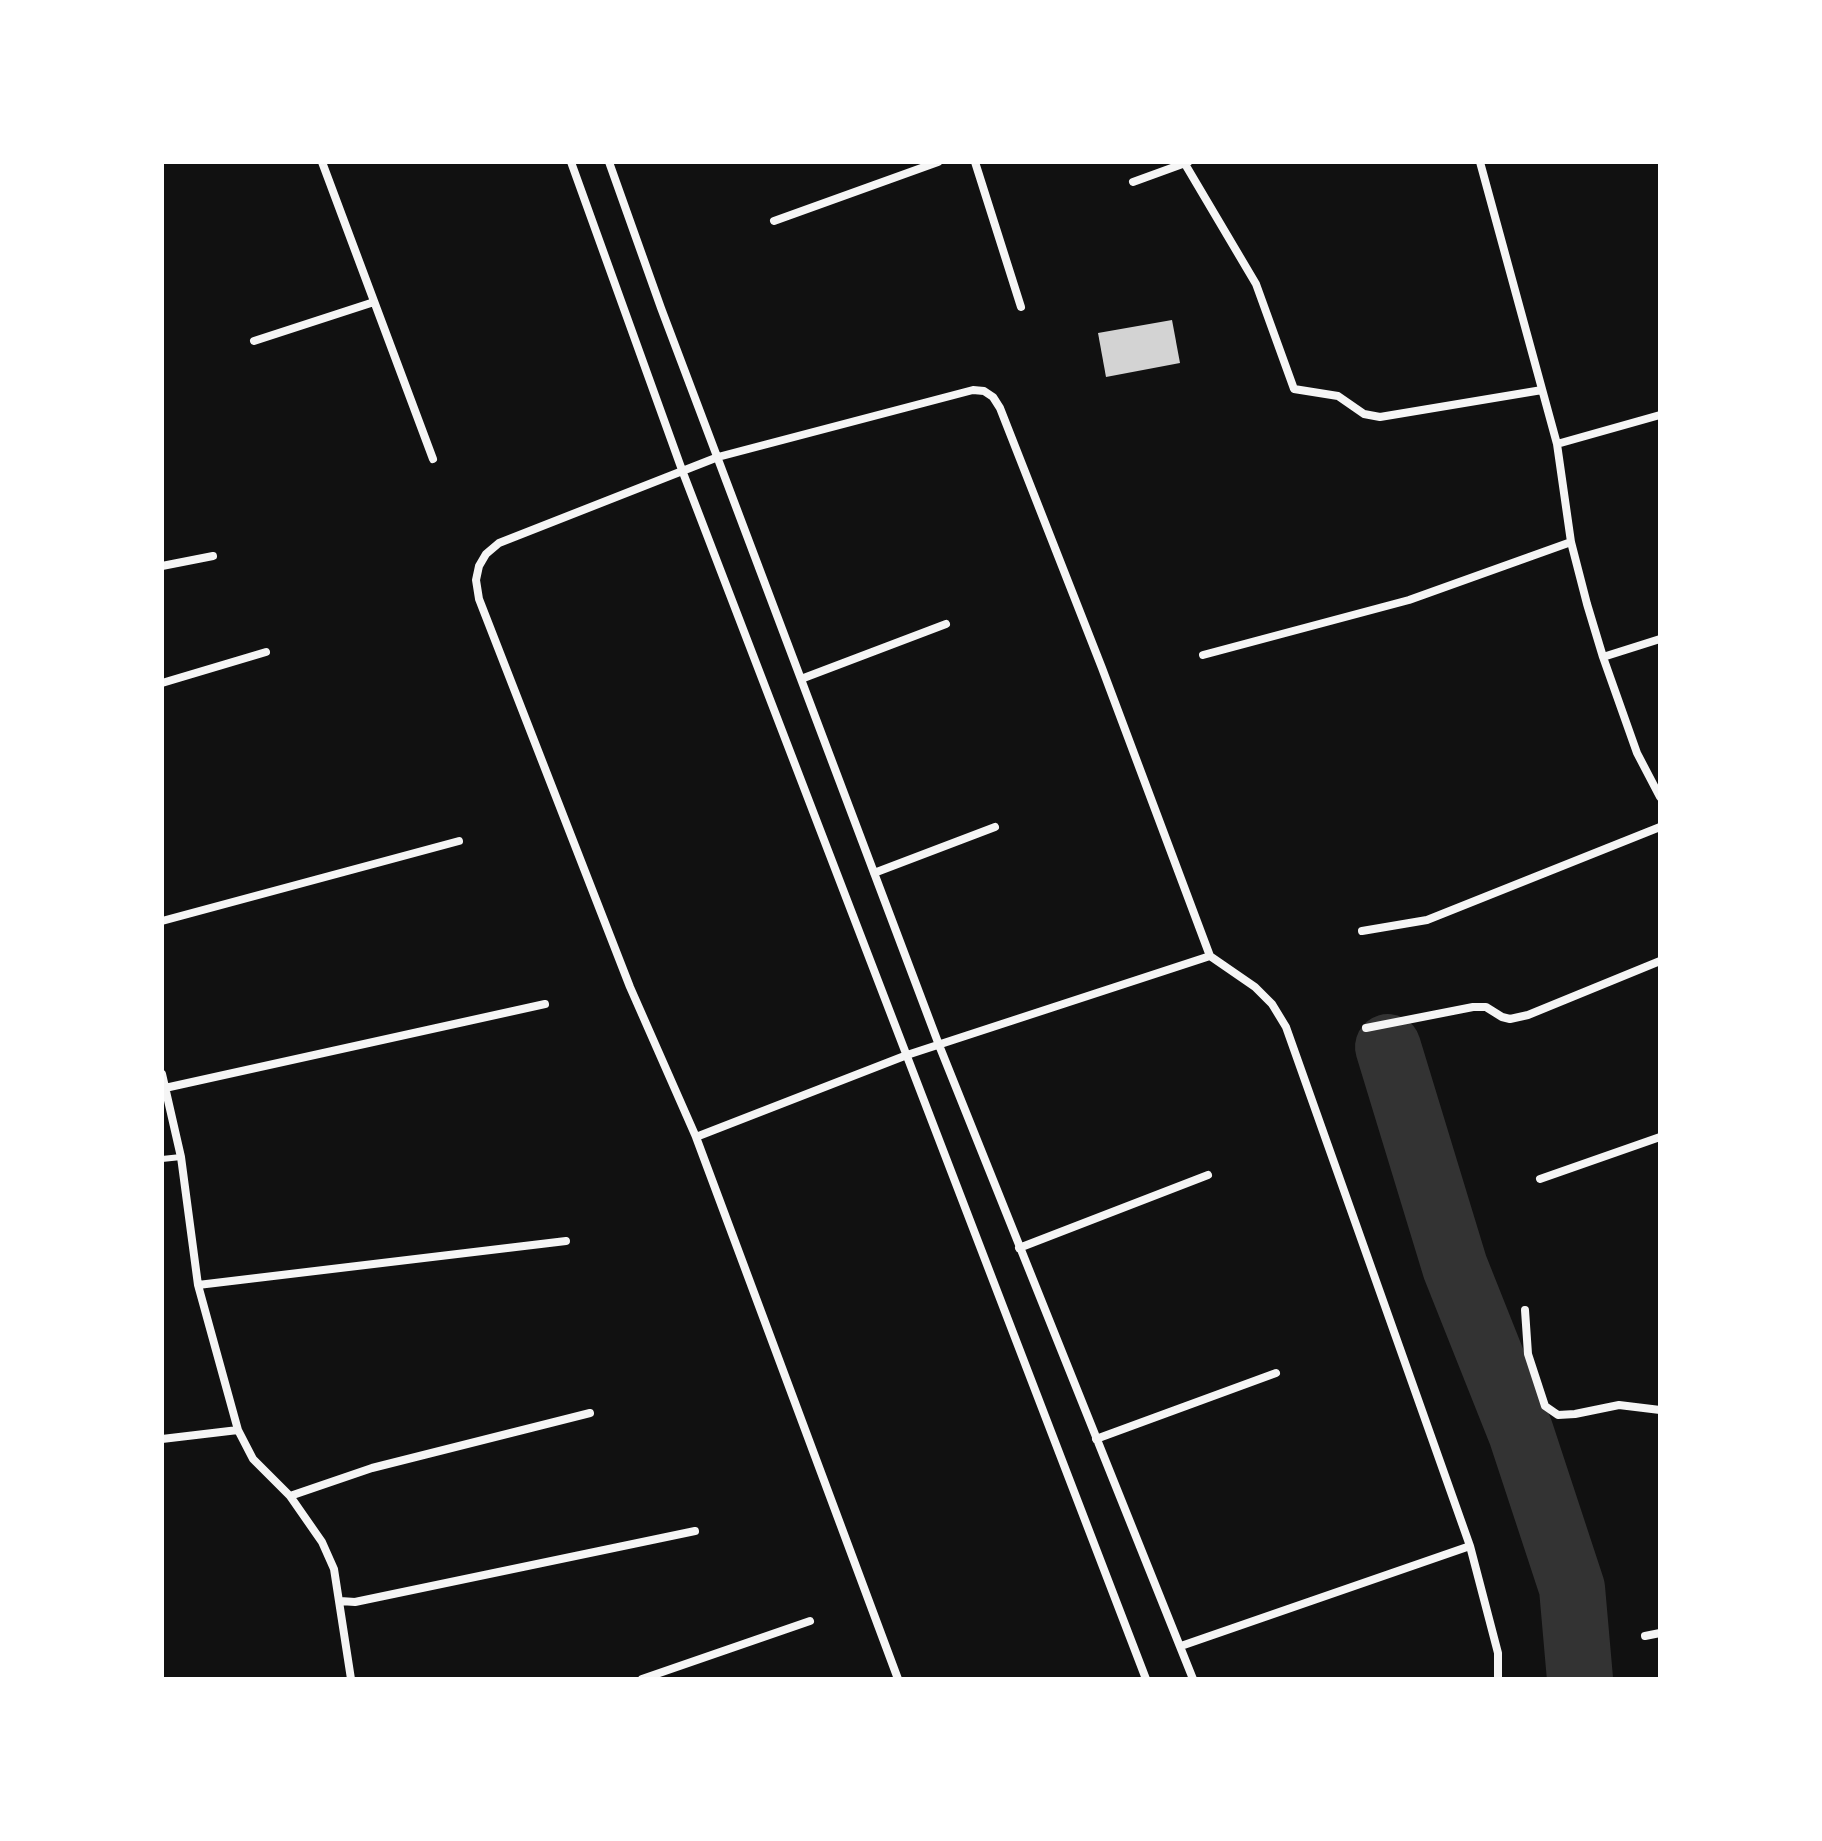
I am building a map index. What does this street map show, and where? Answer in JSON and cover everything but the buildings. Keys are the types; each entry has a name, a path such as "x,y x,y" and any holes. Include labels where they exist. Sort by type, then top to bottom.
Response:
{"street":[{"path":"322,162 433,459"},
{"path":"571,162 682,470 1146,1679"},
{"path":"609,162 939,1045 1193,1679"},
{"path":"774,221 938,162"},
{"path":"975,162 1021,307"},
{"path":"1480,162 1557,444 1571,542 1603,657 1637,753 1660,797"},
{"path":"1133,182 1186,163 1256,284 1294,389 1338,396 1364,414 1380,417 1542,390"},
{"path":"254,341 374,302"},
{"path":"898,1679 696,1137 630,987 479,599 476,580 486,554 499,543 682,470 718,457 973,390 984,391 993,397 1102,668 1210,956 1255,987 1272,1004 1286,1027 1470,1546 1498,1653 1498,1679"},
{"path":"1557,444 1660,415"},
{"path":"1203,655 1409,600 1571,542"},
{"path":"162,566 213,556"},
{"path":"801,679 946,624"},
{"path":"1603,657 1660,639"},
{"path":"162,683 266,652"},
{"path":"874,873 995,827"},
{"path":"1362,931 1427,920 1660,827"},
{"path":"162,921 459,841"},
{"path":"696,1137 907,1055 1210,956"},
{"path":"1366,1028 1473,1007 1486,1007 1510,1019 1528,1015 1660,961"},
{"path":"165,1088 545,1004"},
{"path":"162,1074 181,1157 198,1285 238,1430 253,1459 290,1496 322,1542 334,1569 351,1679"},
{"path":"1540,1179 1660,1137"},
{"path":"1019,1248 1208,1175"},
{"path":"198,1285 566,1241"},
{"path":"1525,1310 1528,1354 1545,1406 1558,1415 1619,1405 1660,1410"},
{"path":"1096,1439 1276,1373"},
{"path":"290,1496 372,1468 590,1413"},
{"path":"162,1439 238,1430"},
{"path":"340,1601 355,1602 695,1531"},
{"path":"1181,1646 1470,1546"},
{"path":"642,1679 810,1621"},
{"path":"1645,1636 1660,1633"}],"lane":[{"path":"162,1159 181,1157"}],"waterway":[{"path":"1388,1047 1455,1267 1521,1433 1572,1588 1580,1679"}]}
